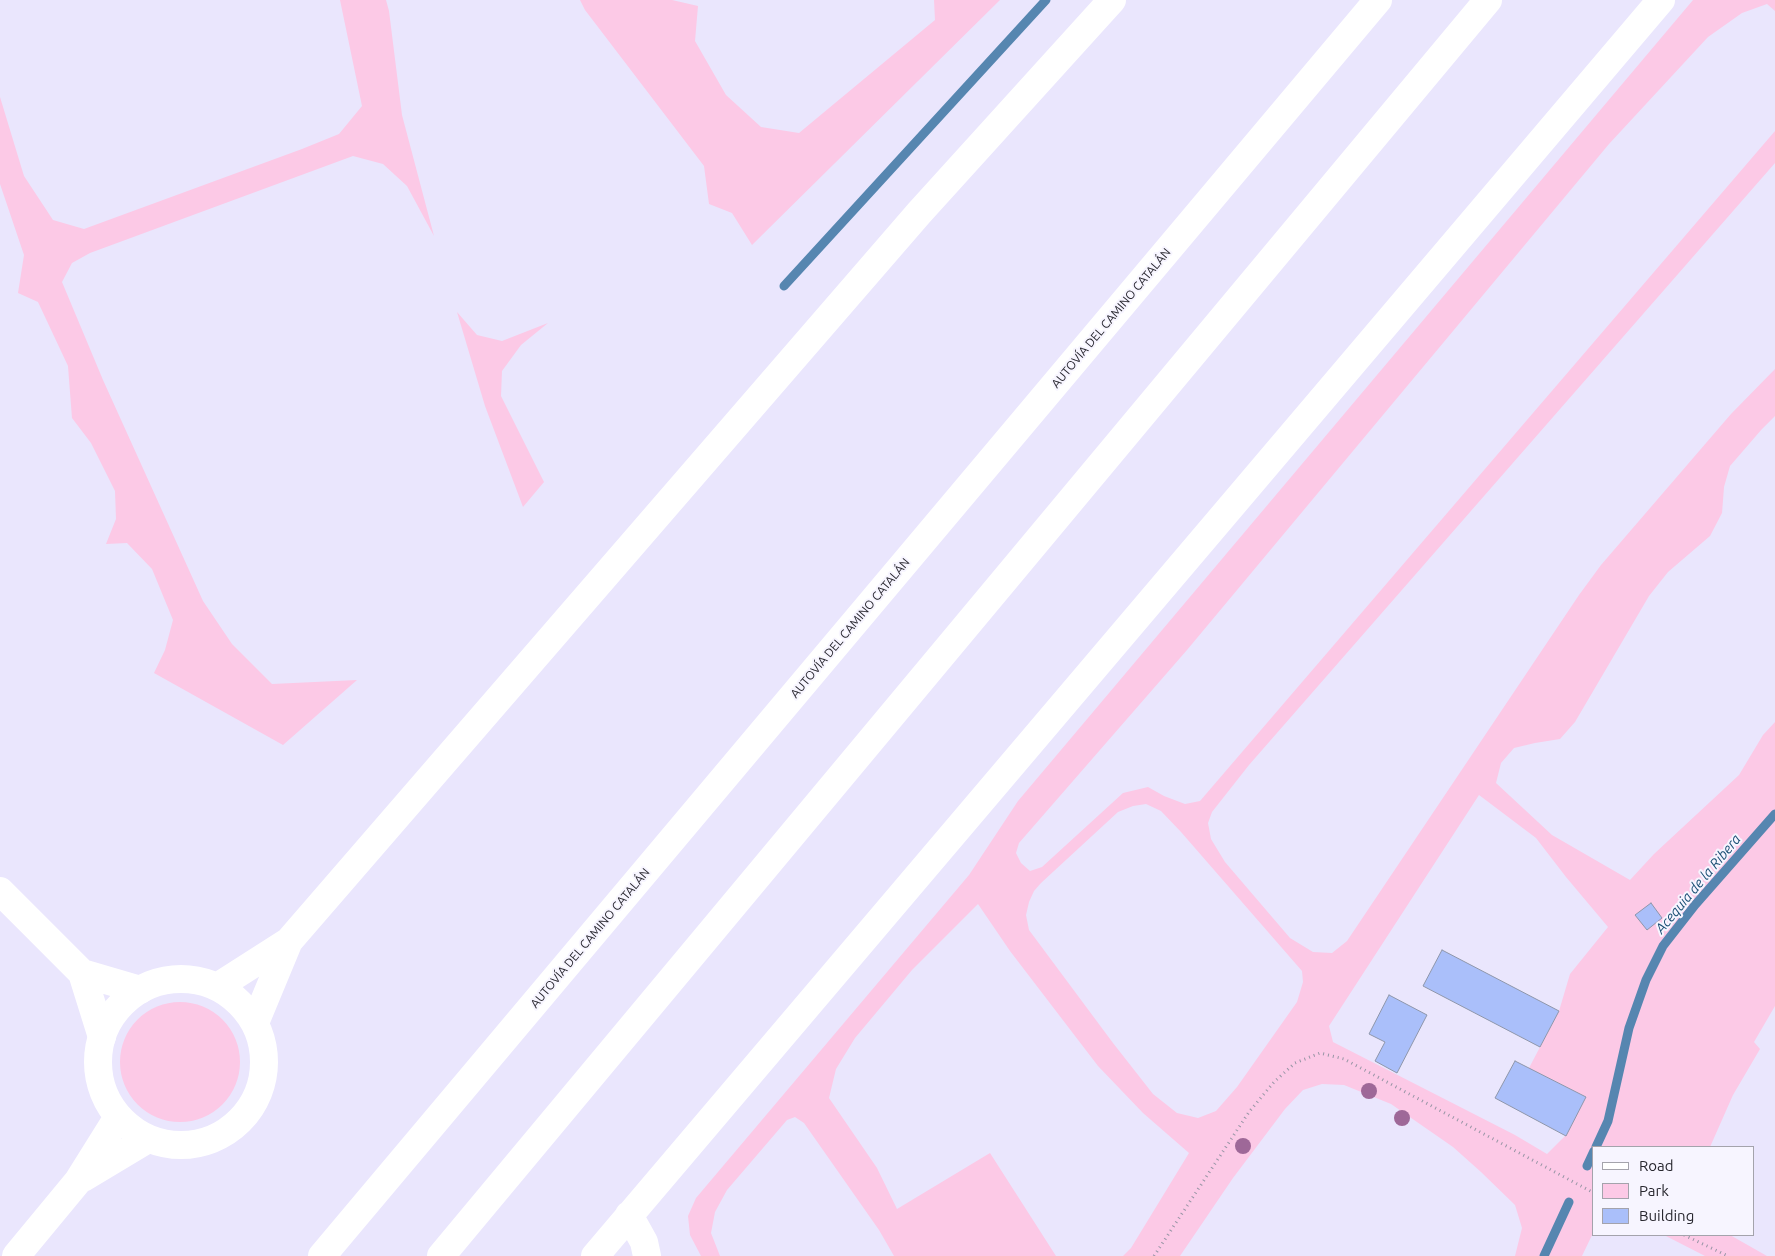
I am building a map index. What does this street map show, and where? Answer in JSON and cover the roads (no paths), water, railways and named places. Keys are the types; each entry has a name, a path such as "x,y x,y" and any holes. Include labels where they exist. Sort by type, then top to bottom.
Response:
{"main road":[{"path":"217,987 289,941 919,213 1112,0"},
{"name":"AUTOVÍA DEL CAMINO CATALÁN","path":"321,1256 1378,0"},
{"path":"441,1256 1488,0"},
{"path":"595,1256 1661,0"},
{"path":"0,891 82,973 102,1037"},
{"path":"255,1023 289,941"},
{"path":"82,973 140,990"},
{"path":"177,979 197,980 217,987 234,997 248,1011 262,1042 265,1063 263,1080 253,1105 241,1120 226,1132 211,1140 194,1144 172,1145 148,1139 133,1130 118,1117 108,1102 101,1085 98,1062 102,1037 111,1017 126,1000 140,990 157,982 177,979"},
{"path":"16,1256 78,1181 118,1117"},
{"path":"78,1181 148,1139"},
{"path":"629,1215 644,1242 647,1256"}],"waterway":[{"path":"784,286 1046,0"},
{"name":"Acequia de la Ribera","path":"1596,1146 1608,1121 1629,1028 1646,980 1663,946 1695,905 1775,814"},
{"name":"Acequia de la Ribera","path":"1587,1166 1592,1155"},
{"name":"Acequia de la Ribera","path":"1544,1256 1569,1202"}]}
